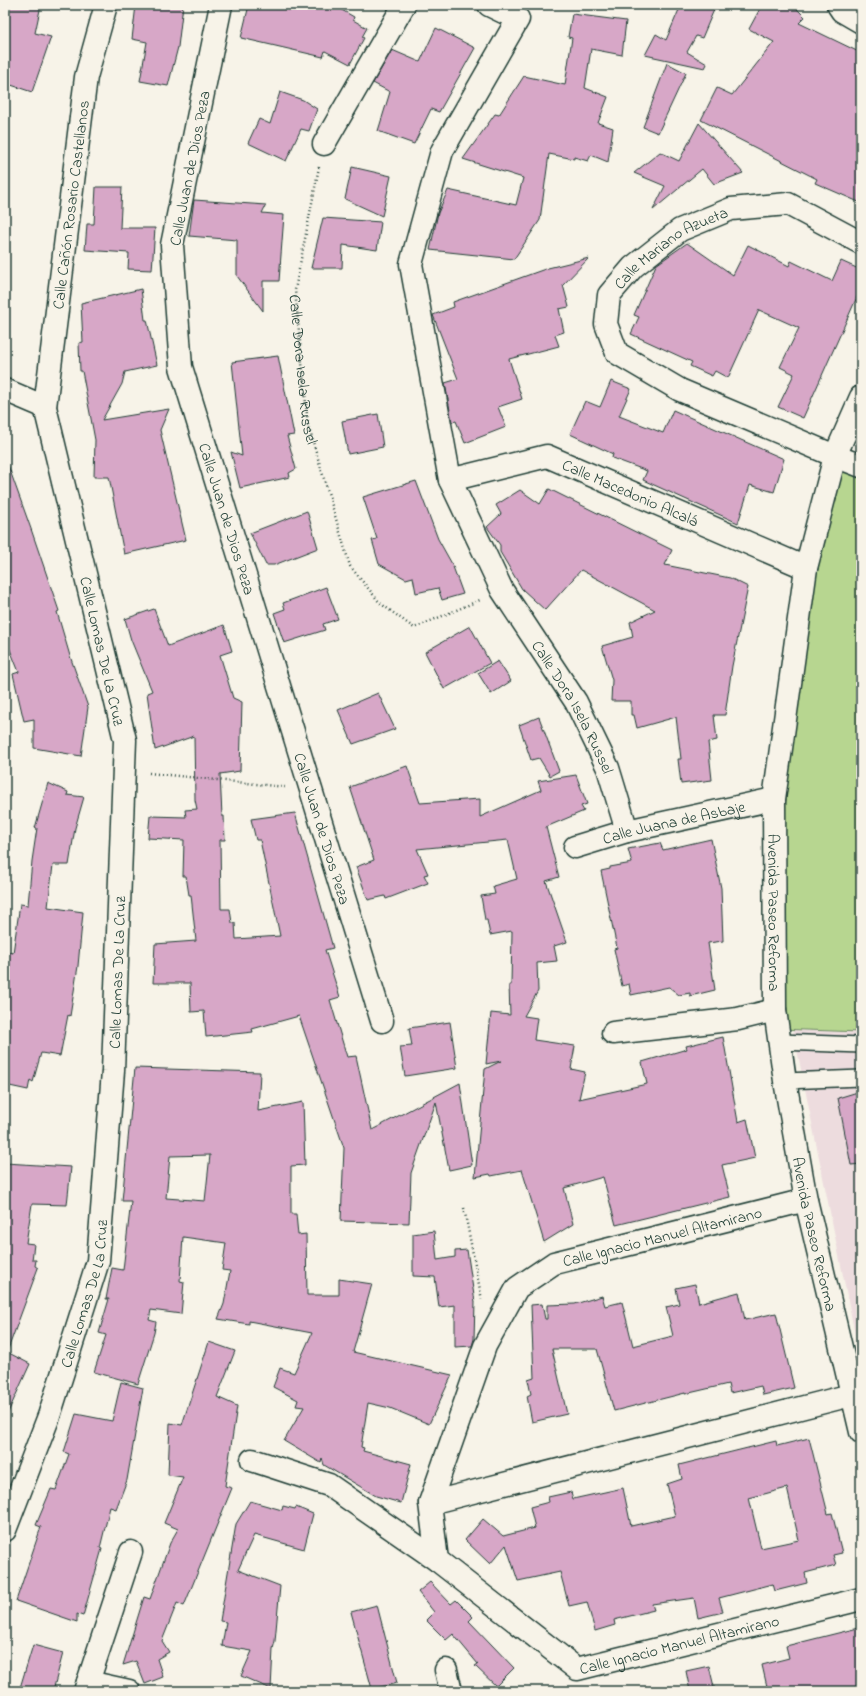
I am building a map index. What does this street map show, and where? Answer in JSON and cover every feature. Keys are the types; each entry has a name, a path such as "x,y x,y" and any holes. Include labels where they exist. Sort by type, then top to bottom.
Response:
{"street":[{"name":"Calle Cañón Rosario Castellanos","path":"45,407 86,76 106,5"},
{"name":"Calle Juan de Dios Peza","path":"221,5 172,245 181,367 382,1021"},
{"path":"324,144 404,5"},
{"name":"Calle Dora Isela Russel","path":"489,5 518,18 442,151 411,264 450,480 502,590 576,702 608,768 627,832"},
{"path":"838,5 842,11 861,22"},
{"name":"Calle Mariano Azueta","path":"861,243 788,204 731,208 680,230 633,268 609,295 606,324 617,353 680,390 834,456 861,466"},
{"path":"5,390 45,407"},
{"name":"Avenida Paseo Reforma","path":"860,1425 851,1395 806,1200 785,1081 775,1010 774,799 806,568 834,456 861,397"},
{"name":"Calle Lomas De La Cruz","path":"5,1530 49,1416 98,1261 113,1071 124,771 125,740 45,407"},
{"name":"Calle Macedonio Alcalá","path":"450,480 547,456 806,568"},
{"name":"Calle Juana de Asbaje","path":"575,847 627,832 774,799"},
{"path":"613,1033 738,1018 775,1010"},
{"name":"Calle Ignacio Manuel Altamirano","path":"437,1560 430,1503 485,1346 517,1288 554,1263 806,1200"},
{"path":"430,1503 851,1395"},
{"name":"Calle Ignacio Manuel Altamirano","path":"252,1460 329,1485 437,1560 577,1669 861,1599"},
{"path":"129,1691 86,1686 131,1552"},
{"path":"446,1670 451,1691"}],"lane":[{"path":"780,1042 861,1045"},
{"path":"785,1081 861,1078"}],"path":[{"name":"Calle Dora Isela Russel","path":"324,144 295,290 308,425 350,566 380,603 414,628 502,590"},
{"path":"124,771 311,790"},
{"path":"464,1208 483,1302 494,1329"}],"shaded area":[{"path":"793,1030 861,1032 861,1364"}],"green space":[{"path":"835,456 861,466 861,1032 778,1029 774,799"}],"building":[{"path":"9,5 41,5 35,33 51,37 32,92 5,83 5,23"},
{"path":"136,5 183,5 178,47 168,86 140,81 147,42 132,39"},
{"path":"249,5 298,5 321,8 322,5 333,5 354,17 353,20 367,28 362,37 364,38 350,64 325,51 323,57 241,38"},
{"path":"681,5 716,5 702,38 696,36 687,52 707,64 705,68 645,55 656,34 666,40"},
{"path":"762,5 793,5 805,17 799,23 861,53 861,203 815,183 817,179 701,120 717,88 732,95 774,42 749,29"},
{"path":"572,14 626,21 622,55 591,49 585,88 608,97 598,123 613,128 608,162 591,155 588,161 574,157 574,159 549,154 540,220 514,259 430,250 438,213 448,190 516,205 523,178 463,159 495,114 499,115 524,76 565,85 572,38 568,37"},
{"path":"436,28 475,48 439,112 431,109 414,144 378,131 390,92 373,83 392,50 420,62"},
{"path":"667,63 686,73 658,133 643,127"},
{"path":"280,92 303,100 317,109 309,131 301,129 286,161 248,143 259,119 270,124"},
{"path":"699,123 743,173 714,184 702,169 653,210 665,186 634,173 660,152 679,161"},
{"path":"352,167 391,176 382,216 345,199"},
{"path":"96,187 122,187 120,228 155,228 152,270 128,269 129,253 85,250 87,224 94,224"},
{"path":"194,200 266,205 262,213 284,215 279,281 263,281 263,311 237,276 237,240 189,236"},
{"path":"323,218 381,222 377,250 343,245 342,268 311,268"},
{"path":"687,243 733,275 748,245 789,266 791,261 832,281 841,261 861,270 861,288 803,418 778,407 794,374 780,367 799,328 759,310 728,378 715,371 712,376 690,366 692,362 631,334 639,317 634,315 656,265"},
{"path":"589,258 563,285 569,307 559,309 564,332 555,335 559,346 509,359 522,399 498,407 506,427 465,443 456,421 452,422 445,383 458,379 433,315 454,307 453,302 548,268"},
{"path":"141,289 145,320 147,320 157,365 125,372 122,384 102,420 169,409 160,430 186,540 124,554 109,477 94,477 95,440 82,371 80,371 79,343 83,342 81,303"},
{"path":"278,356 294,435 287,436 296,469 289,473 290,477 240,488 231,452 242,456 232,362"},
{"path":"611,381 631,389 619,416 663,433 673,410 784,459 774,492 750,485 738,523 643,480 647,471 612,458 613,454 570,434 585,401 600,407"},
{"path":"378,414 383,447 348,454 342,421"},
{"path":"5,465 8,465 31,529 59,611 57,612 70,656 88,707 81,756 34,748 34,719 24,721 13,674 19,672 5,637"},
{"path":"416,481 438,539 452,564 463,594 442,600 438,588 416,593 413,577 406,579 379,564 372,540 377,539 363,497"},
{"path":"549,489 672,550 665,565 730,578 748,587 732,666 725,715 714,715 717,740 708,742 712,780 681,784 678,759 681,759 676,717 637,728 634,715 631,715 631,701 611,701 612,680 602,646 633,637 630,622 655,610 581,570 545,610 522,589 500,552 500,545 487,527 501,514 496,505 520,490 540,504"},
{"path":"307,511 318,548 274,565 266,565 250,533"},
{"path":"326,587 338,619 323,624 325,630 284,643 274,613 285,609 283,603"},
{"path":"154,609 168,646 224,625 232,651 220,655 233,698 242,702 240,771 220,774 225,840 220,840 221,909 230,909 232,923 235,923 236,939 280,936 260,840 256,840 251,819 295,813 333,948 325,950 340,997 330,1000 347,1057 356,1056 372,1130 460,1083 472,1165 449,1170 436,1102 411,1173 409,1223 341,1221 344,1148 299,1016 252,1029 253,1032 206,1037 204,1011 191,1012 190,983 153,983 155,944 196,941 191,895 189,895 186,876 183,876 184,840 148,838 150,816 186,817 185,810 197,809 195,800 194,736 155,750 147,693 152,691 131,640 125,619"},
{"path":"470,626 490,663 444,689 425,652"},
{"path":"498,661 511,681 491,694 478,673"},
{"path":"378,693 395,729 353,744 338,710"},
{"path":"539,717 559,771 550,776 539,758 531,760 519,725"},
{"path":"407,766 420,803 480,799 480,817 541,790 538,781 576,775 587,804 581,806 584,811 546,827 559,877 546,881 567,942 554,946 557,961 537,963 538,991 524,1016 537,1018 534,1040 575,1046 571,1069 585,1072 579,1099 647,1084 642,1062 687,1049 686,1046 723,1037 738,1122 747,1119 755,1158 722,1165 730,1197 616,1225 603,1177 564,1188 573,1224 544,1242 522,1170 491,1176 490,1174 475,1177 485,1069 501,1061 486,1064 491,1013 510,1015 509,985 511,985 512,931 490,935 487,920 485,920 481,896 495,894 493,886 517,879 508,840 417,849 428,874 424,875 428,883 386,899 385,896 368,900 356,867 374,860 350,787"},
{"path":"48,783 68,792 67,795 84,797 75,828 69,865 53,865 48,907 83,912 78,966 70,1016 68,1015 60,1056 41,1053 33,1082 30,1080 28,1090 5,1085 5,951 13,953 20,904 28,905 37,828 35,828"},
{"path":"711,839 721,888 723,941 708,943 715,990 690,996 690,993 679,995 669,987 631,995 629,984 622,986 614,949 617,948 601,871 610,869 610,867 632,863 628,849 660,843 663,850"},
{"path":"450,1022 457,1068 405,1076 400,1047 412,1046 409,1028"},
{"path":"135,1068 260,1072 258,1111 303,1102 305,1165 291,1166 291,1214 296,1214 298,1235 306,1234 307,1295 339,1295 339,1279 372,1284 353,1352 452,1375 429,1424 390,1408 368,1403 361,1447 364,1448 363,1451 411,1464 401,1503 376,1496 324,1465 322,1458 321,1463 284,1441 304,1407 296,1406 298,1400 273,1387 280,1368 294,1373 312,1333 249,1321 249,1324 218,1319 224,1304 230,1271 222,1270 226,1243 183,1237 180,1281 184,1282 181,1314 151,1310 149,1320 156,1322 138,1384 94,1372 106,1335 99,1333 109,1299 106,1299 112,1268 123,1270 131,1201 122,1201","holes":["210,1155 205,1201 166,1198 170,1156"]},
{"path":"861,1091 861,1164 851,1165 838,1098"},
{"path":"5,1163 71,1167 67,1205 32,1204 26,1243 34,1244 32,1260 36,1260 35,1266 38,1268 7,1352 30,1364 5,1419"},
{"path":"434,1231 437,1260 455,1257 455,1251 467,1250 475,1302 474,1339 472,1346 455,1347 455,1305 439,1307 435,1277 413,1276 413,1234"},
{"path":"695,1284 699,1303 739,1292 745,1320 776,1313 794,1388 763,1395 761,1386 730,1393 728,1384 614,1411 597,1349 552,1349 567,1414 532,1422 527,1396 531,1394 528,1380 534,1378 531,1305 542,1304 545,1319 547,1319 547,1305 575,1304 602,1296 605,1306 622,1302 633,1346 673,1336 666,1307 679,1304 676,1288"},
{"path":"209,1342 235,1351 217,1397 237,1406 225,1486 232,1488 184,1606 177,1603 162,1641 169,1652 157,1659 163,1677 145,1684 136,1661 123,1665 144,1597 150,1599 170,1543 178,1529 164,1523 183,1477 168,1475 170,1423 182,1425"},
{"path":"121,1382 143,1388 127,1480 116,1509 110,1507 100,1548 102,1549 83,1616 77,1614 77,1622 16,1601 41,1527 36,1525 51,1489 56,1490 69,1454 64,1452 76,1414 112,1421"},
{"path":"809,1438 828,1514 832,1513 842,1553 833,1555 836,1565 805,1573 807,1583 775,1591 773,1584 719,1598 723,1612 698,1618 694,1598 652,1604 654,1610 614,1620 615,1625 595,1631 587,1602 569,1606 560,1572 518,1581 506,1545 490,1564 465,1540 483,1519 503,1536 535,1528 530,1507 549,1502 548,1497 571,1492 573,1499 623,1488 631,1526 675,1516 667,1484 682,1479 679,1465 776,1441 777,1446","holes":["787,1488 799,1540 761,1548 749,1498"]},
{"path":"250,1501 282,1510 283,1506 295,1509 296,1507 313,1514 304,1549 254,1535 238,1570 280,1586 273,1649 271,1689 241,1676 252,1651 222,1646 226,1622 220,1621 236,1524"},
{"path":"430,1582 451,1604 456,1600 473,1617 469,1621 514,1668 496,1686 475,1666 478,1664 453,1634 446,1640 426,1620 434,1612 418,1592"},
{"path":"377,1605 397,1683 372,1689 351,1612"},
{"path":"858,1628 861,1640 861,1691 768,1691 762,1665 789,1658 786,1646"},
{"path":"33,1645 63,1653 53,1691 19,1691"},
{"path":"709,1666 715,1691 690,1691 686,1671"}]}
